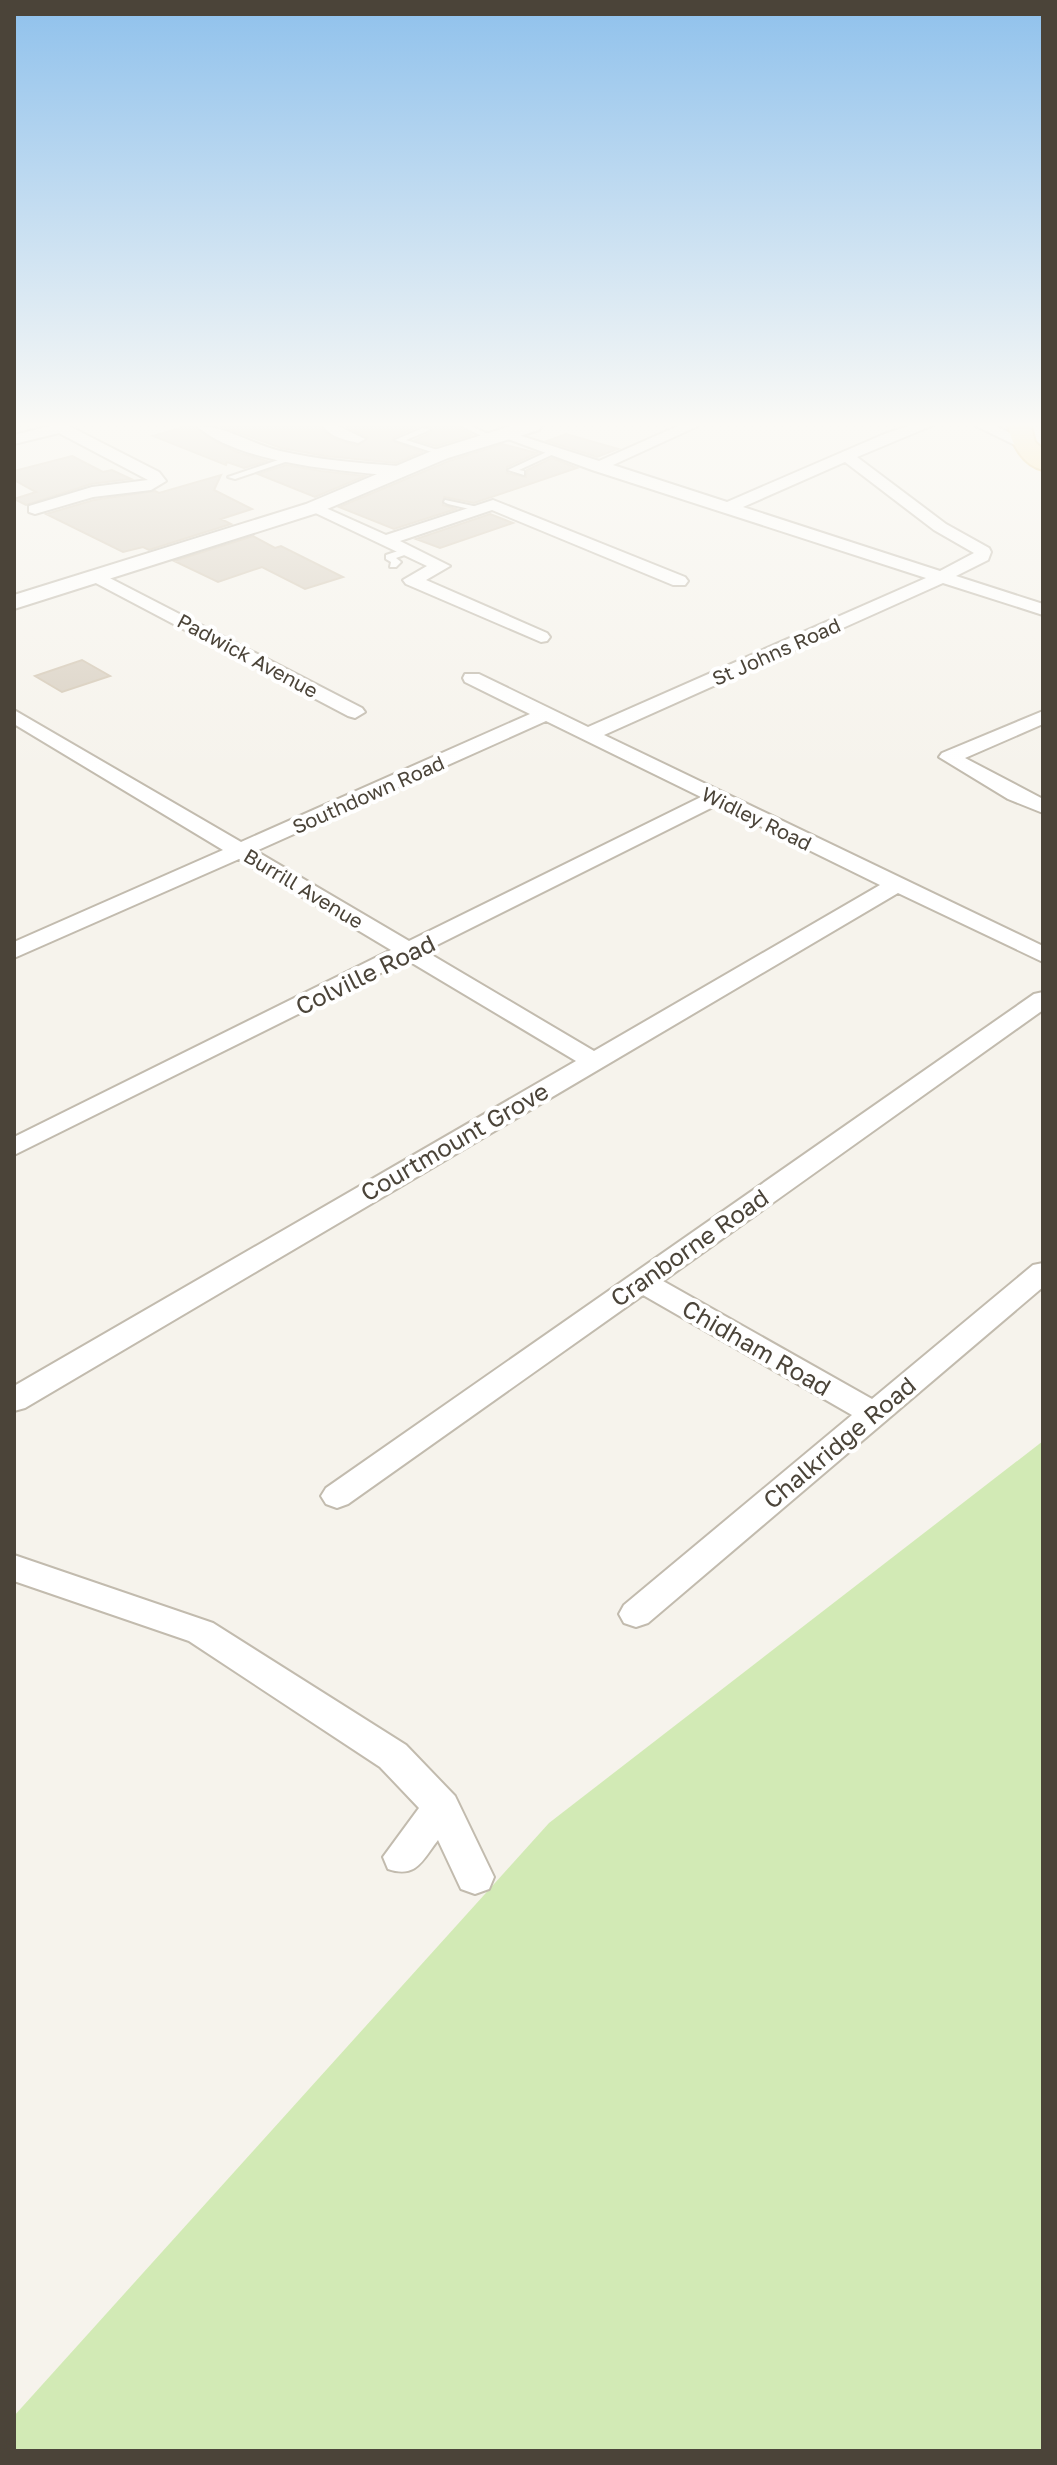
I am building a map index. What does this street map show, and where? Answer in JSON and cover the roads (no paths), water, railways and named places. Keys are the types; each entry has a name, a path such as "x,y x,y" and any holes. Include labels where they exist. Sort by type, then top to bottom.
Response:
{"street":[{"path":"14,602 210,541"},
{"path":"384,541 441,566 412,580 541,637"},
{"path":"582,541 679,581"},
{"path":"830,541 1043,610"},
{"name":"St Johns Road","path":"589,734 977,560 983,552 964,541"},
{"name":"Padwick Avenue","path":"98,577 355,712"},
{"name":"Widley Road","path":"472,678 1043,955"},
{"name":"Southdown Road","path":"14,951 546,714"},
{"name":"Burrill Avenue","path":"14,716 593,1061"},
{"path":"1043,717 949,757 1015,795 1043,807"},
{"name":"Colville Road","path":"14,1147 715,798"},
{"name":"Courtmount Grove","path":"14,1400 896,885"},
{"name":"Cranborne Road","path":"337,1496 1043,999"},
{"name":"Chalkridge Road","path":"636,1614 1043,1272"},
{"name":"Chidham Road","path":"641,1281 873,1413"},
{"path":"14,1568 201,1632 393,1756 442,1807 475,1877"},
{"path":"402,1857 442,1807"}],"lane":[{"path":"393,565 397,562 389,557 407,551"}]}
